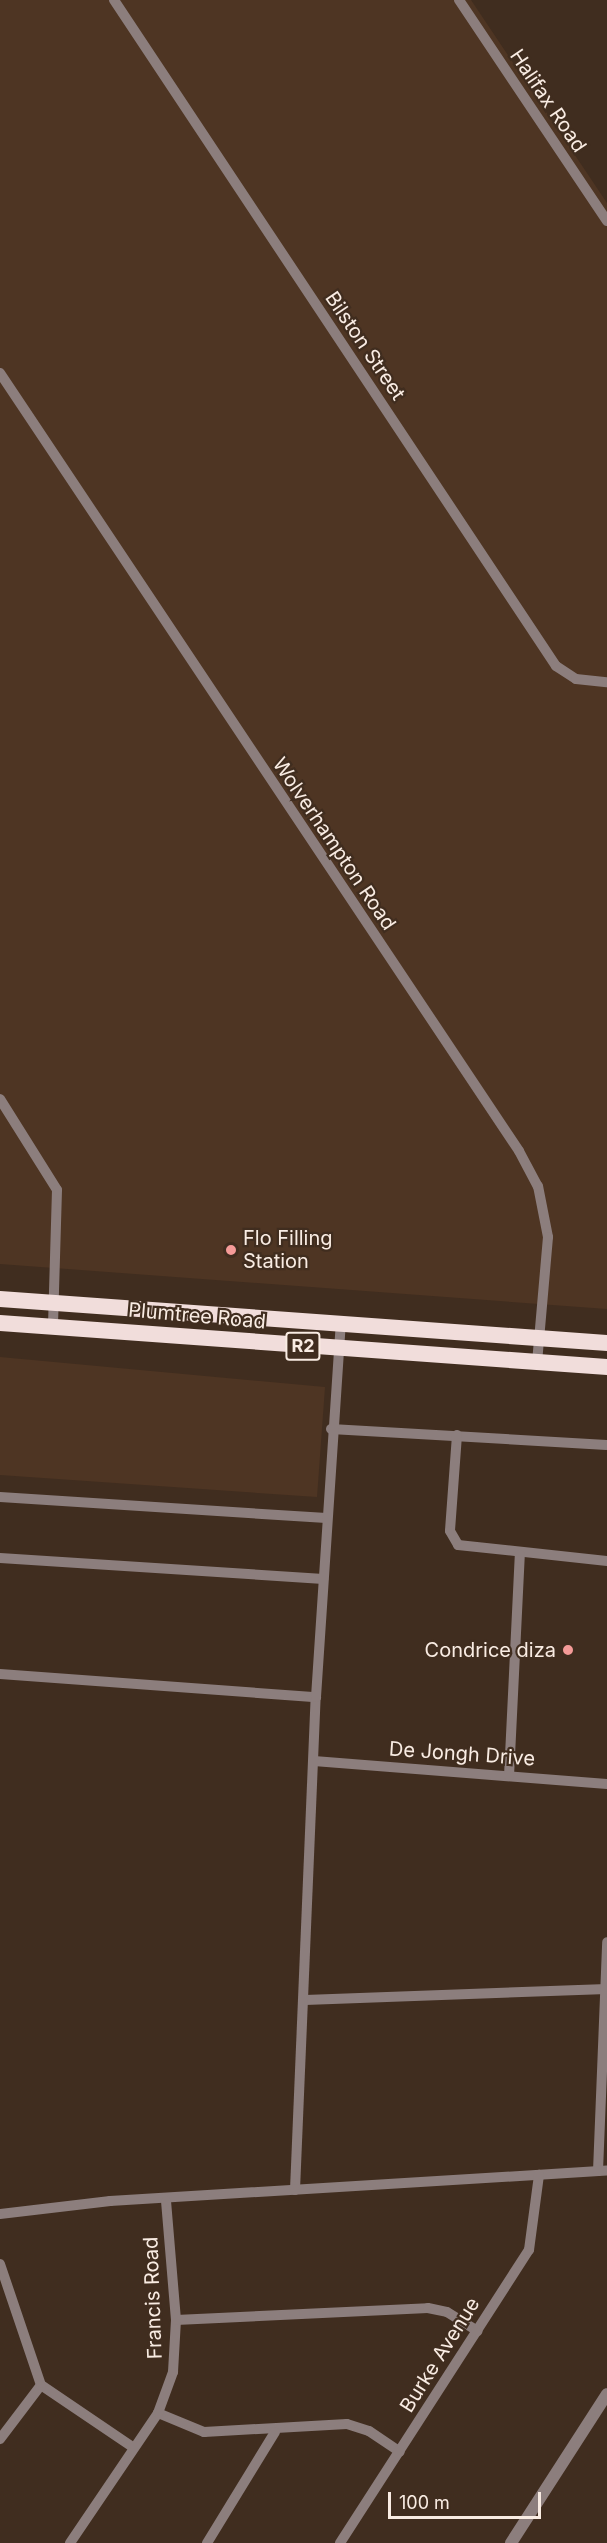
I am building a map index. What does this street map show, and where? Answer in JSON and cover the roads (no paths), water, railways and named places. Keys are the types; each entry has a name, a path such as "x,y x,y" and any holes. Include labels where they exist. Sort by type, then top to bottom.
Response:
{"highway":[{"name":"Plumtree Road","path":"0,1299 607,1343"},
{"name":"Plumtree Road","path":"0,1323 53,1325 339,1349 607,1367"}],"street":[{"name":"Bilston Street","path":"114,0 556,666 576,679 607,682"},
{"name":"Halifax Road","path":"459,0 607,221"},
{"name":"Wolverhampton Road","path":"0,373 519,1151 538,1186 548,1237 537,1363"},
{"path":"0,1099 57,1190 53,1325"},
{"path":"295,2190 322,1579 341,1325"},
{"path":"332,1429 607,1445"},
{"path":"457,1435 451,1536 466,1549 607,1562"},
{"path":"0,1497 326,1518"},
{"path":"509,1776 520,1555"},
{"path":"0,1558 322,1579"},
{"path":"0,1674 316,1697"},
{"name":"De Jongh Drive","path":"314,1761 607,1784"},
{"path":"0,2214 110,2200 166,2201 295,2190 603,2171 607,1942"},
{"path":"305,2000 605,1989"},
{"name":"Burke Avenue","path":"340,2543 477,2331 533,2239 539,2175"},
{"name":"Francis Road","path":"70,2543 131,2446 158,2413 173,2372 176,2320 166,2201"},
{"path":"0,2264 41,2385 131,2446"},
{"path":"176,2320 428,2308 447,2312 477,2331"},
{"path":"0,2439 41,2385"},
{"path":"511,2543 607,2394"},
{"path":"158,2413 204,2432 275,2432 347,2424 369,2431 399,2452"},
{"path":"207,2543 275,2432"}],"place":[{"name":"Flo Filling Station","path":"231,1250"},
{"name":"Condrice diza","path":"568,1650"}]}
